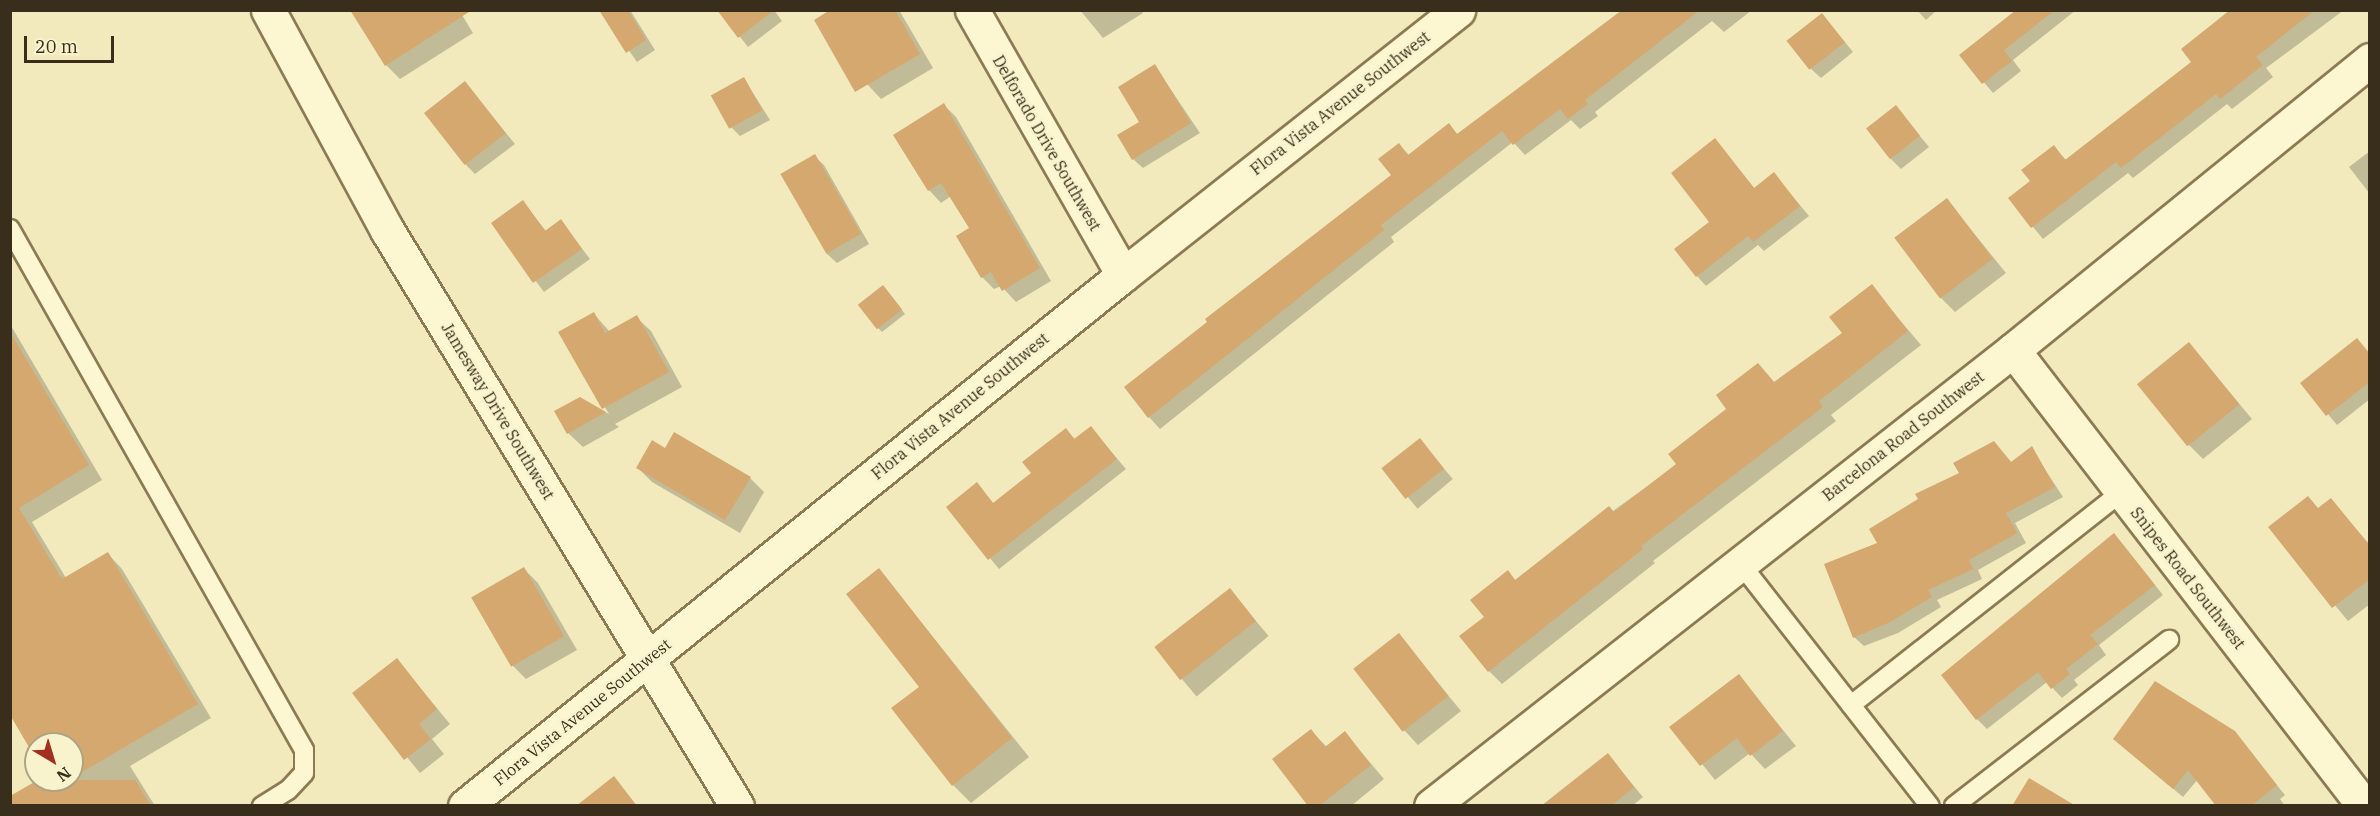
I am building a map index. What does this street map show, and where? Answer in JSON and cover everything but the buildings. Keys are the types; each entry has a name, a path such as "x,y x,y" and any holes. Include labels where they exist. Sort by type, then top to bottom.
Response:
{"street":[{"name":"Jamesway Drive Southwest","path":"268,10 387,230 737,806"},
{"name":"Delforado Drive Southwest","path":"972,10 1123,275"},
{"name":"Flora Vista Avenue Southwest","path":"465,806 1123,275 1458,10"},
{"name":"Barcelona Road Southwest","path":"1445,802 1740,563 2013,350 2370,60"},
{"name":"Snipes Road Southwest","path":"2013,350 2364,806"}],"lane":[{"path":"10,229 304,750 304,773 288,790 262,806"},
{"path":"1851,705 2122,492"},
{"path":"1740,563 1930,806"},
{"path":"1954,806 2169,640"}]}
